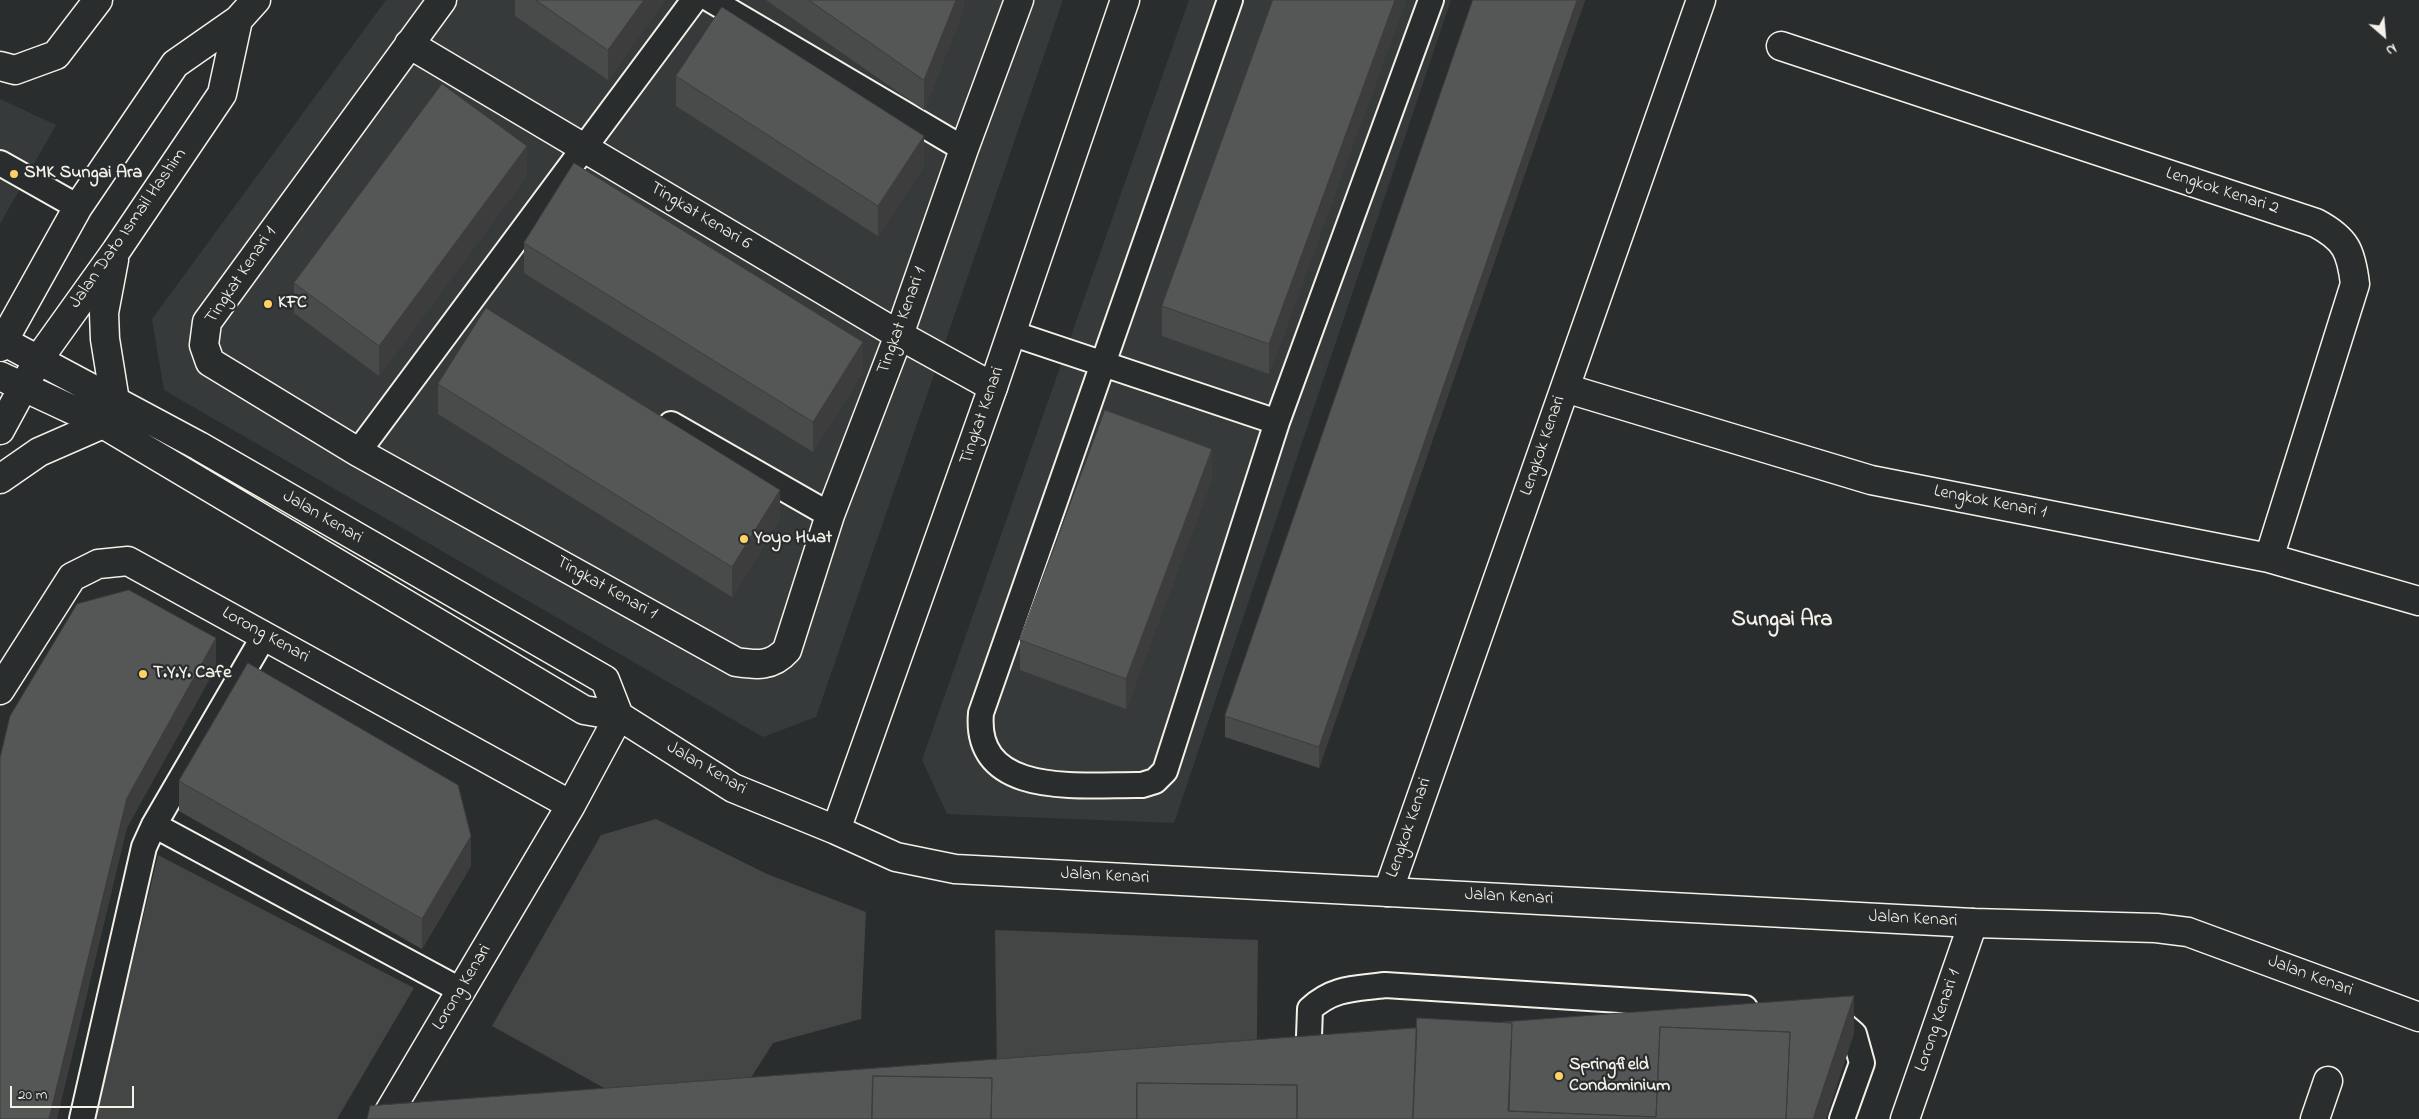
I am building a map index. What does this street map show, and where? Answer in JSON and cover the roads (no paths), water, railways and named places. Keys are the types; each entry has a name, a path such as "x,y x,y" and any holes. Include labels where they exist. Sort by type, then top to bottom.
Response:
{"street":[{"path":"0,66 14,70 56,55 98,0"},
{"name":"Jalan Dato Ismail Hashim","path":"1,344 78,207 175,64 238,20 256,0"},
{"name":"Tingkat Kenari 1","path":"442,0 207,322 204,345 210,362 358,452 736,662 755,665 767,664 779,659 787,650 830,515 899,335 964,149 1019,0"},
{"name":"Lengkok Kenari","path":"1388,892 1701,0"},
{"name":"Tingkat Kenari","path":"836,830 993,387 1122,1"},
{"name":"Jalan Dato Ismail Hashim","path":"0,430 11,381 38,360 116,251 222,94 238,20"},
{"name":"Tingkat Kenari 6","path":"409,44 899,335 993,387"},
{"name":"Lengkok Kenari 2","path":"1781,46 2316,223 2333,232 2345,244 2352,263 2355,284 2269,558"},
{"path":"0,478 40,452 109,412 104,313 116,251"},
{"name":"Jalan Kenari","path":"1,344 38,360 109,412 584,710 619,716 733,788 896,857 955,869 1973,923 2156,928 2188,932 2419,1017"},
{"name":"Jalan Kenari","path":"11,381 109,412 605,680 619,716"},
{"name":"Lengkok Kenari 1","path":"1565,388 1871,480 2269,558 2419,601"},
{"name":"Lorong Kenari","path":"0,690 72,577 98,564 128,561 571,805"},
{"name":"Lorong Kenari","path":"385,1119 571,805 619,716"},
{"name":"Lorong Kenari 1","path":"1905,1119 1973,923"},
{"path":"2314,1119 2328,1081"}],"lane":[{"path":"358,452 475,311 584,148 694,0"},
{"path":"711,0 964,149"},
{"path":"1230,0 1101,364 981,713 980,723 983,742 990,756 1000,766 1021,779 1044,784 1142,785 1156,781 1165,771 1276,422 1431,0"},
{"path":"0,164 78,207"},
{"path":"1011,333 1276,422"},
{"path":"648,410 830,515"},
{"path":"82,1119 144,847 154,825 264,636"},
{"path":"154,825 462,991"},
{"path":"1306,1119 1310,1009 1321,999 1338,990 1385,985 1764,1010"},
{"path":"1814,1013 1834,1014 1854,1034 1860,1055 1862,1063 1842,1119"}],"place":[{"name":"SMK Sungai Ara","path":"14,174"},
{"name":"KFC","path":"268,304"},
{"name":"Yoyo Huat","path":"744,539"},
{"name":"T.Y.Y. Cafe","path":"143,674"},
{"name":"Springfield Condominium","path":"1559,1076"}],"district":[{"name":"Sungai Ara","path":"1782,621"}]}
